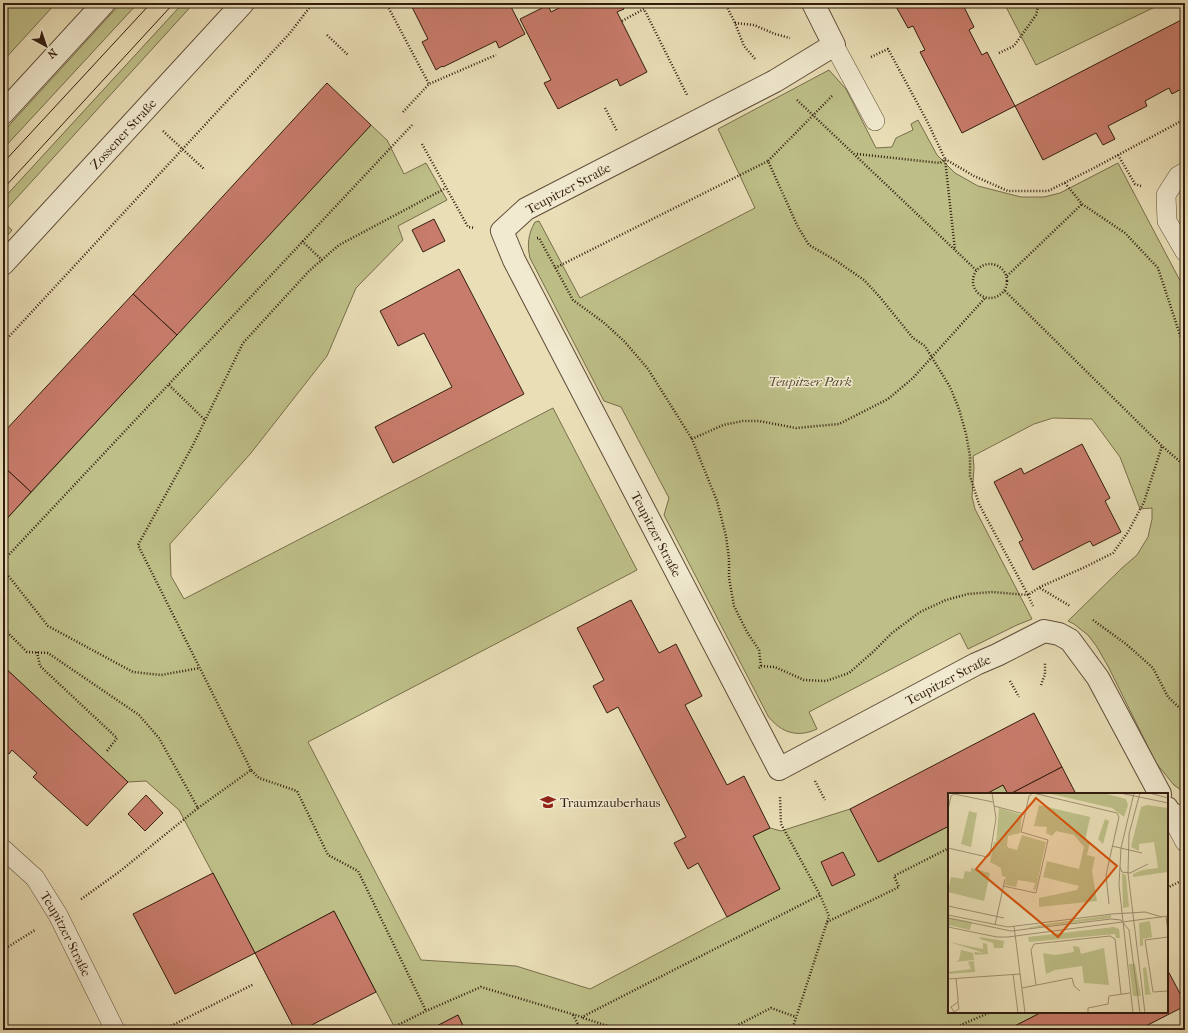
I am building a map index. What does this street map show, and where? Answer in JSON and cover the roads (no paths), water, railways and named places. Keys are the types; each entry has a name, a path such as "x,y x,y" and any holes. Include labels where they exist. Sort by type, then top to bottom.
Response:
{"street":[{"path":"3,113 104,3"},
{"name":"Zossener Straße","path":"3,264 242,3"},
{"path":"813,3 834,45"},
{"name":"Teupitzer Straße","path":"834,45 775,81 526,209 502,230 514,260 778,769 976,664 1044,631 1059,634 1070,640 1086,661 1098,678 1159,793"}],"lane":[{"path":"834,45 875,121"},
{"path":"1185,172 1178,176 1166,195 1167,221 1185,252"},
{"path":"1174,813 1185,842"},
{"name":"Teupitzer Straße","path":"3,848 35,878 39,884 58,915 115,1030"}],"tram line":[{"path":"3,163 151,3"},
{"path":"3,189 174,3"}],"place":[{"name":"Traumzauberhaus","path":"548,802"}],"park label":[{"name":"Teupitzer Park","path":"810,381"}]}
